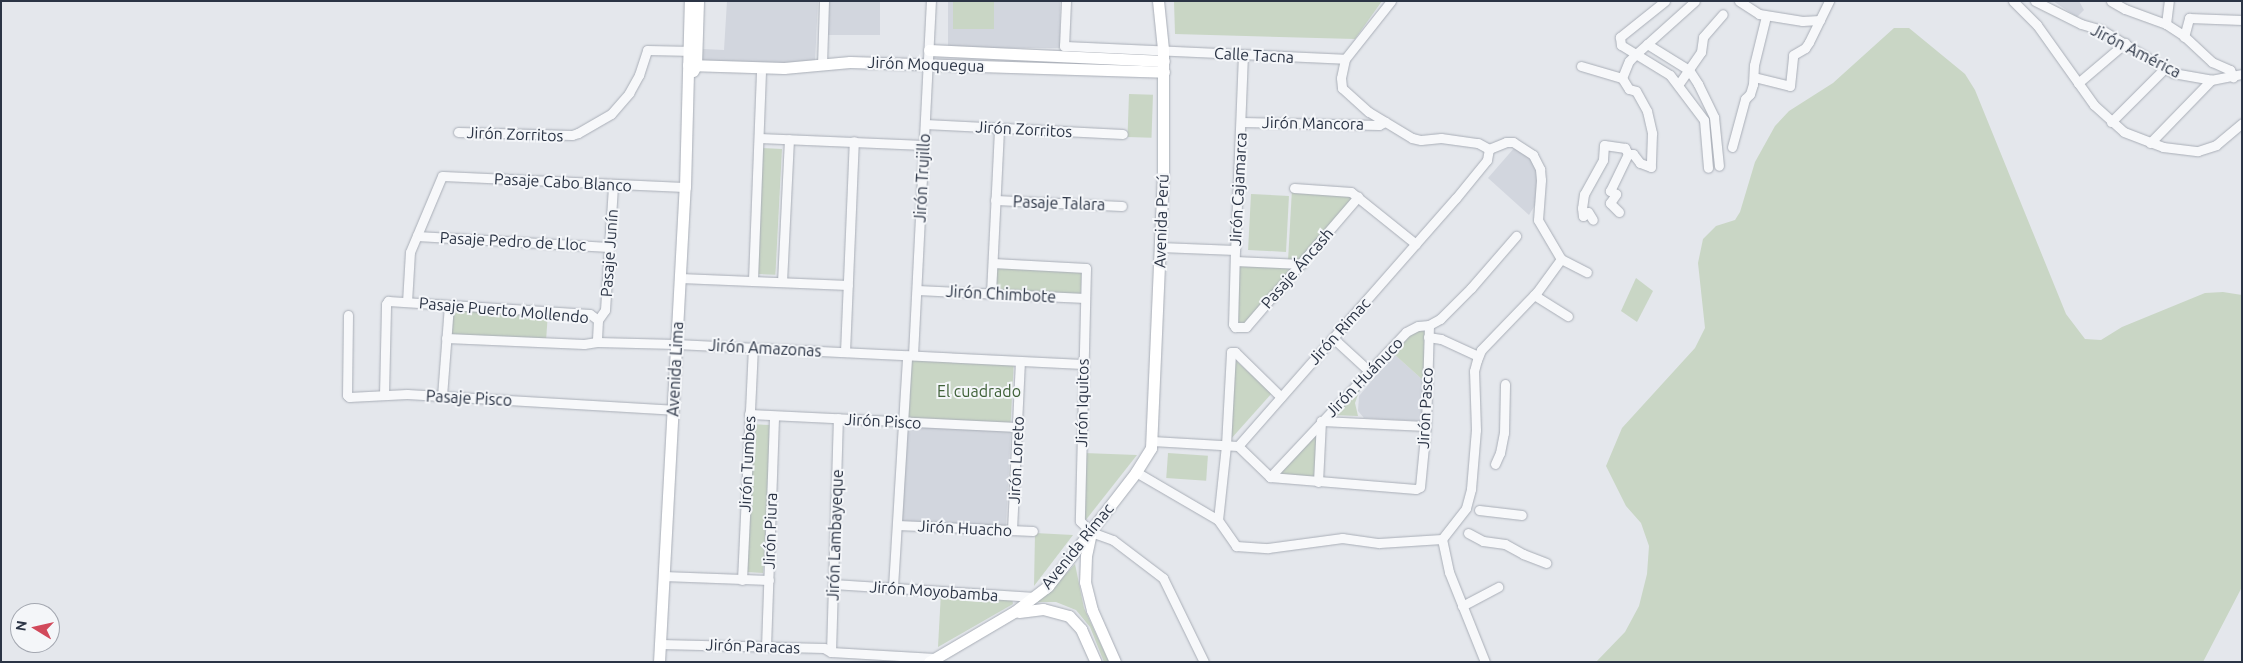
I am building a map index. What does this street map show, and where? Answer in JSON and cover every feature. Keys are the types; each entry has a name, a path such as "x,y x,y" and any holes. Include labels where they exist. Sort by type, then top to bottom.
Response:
{"main road":[{"name":"Avenida Lima","path":"690,1 692,51"},
{"name":"Avenida Lima","path":"659,662 692,51 698,1"},
{"name":"Avenida Perú","path":"1152,441 1160,247 1164,67 1164,49 1158,1"},
{"name":"Jirón Moquegua","path":"929,50 1164,67"},
{"name":"Jirón Moquegua","path":"691,69 784,68 850,62 1164,67"},
{"name":"Avenida Rímac","path":"932,660 1014,612 1035,597 1056,577 1136,472 1149,453 1152,441"},
{"path":"1091,532 1086,556 1085,582 1092,610 1115,662"},
{"path":"1014,612 1043,609 1069,616 1082,629 1096,662"}],"street":[{"path":"822,65 824,1"},
{"name":"Jirón Trujillo","path":"893,587 903,423 917,290 931,1"},
{"name":"Calle Tacna","path":"1066,1 1064,46 1164,49 1345,59"},
{"path":"1391,1 1345,59 1341,78 1342,88 1369,112 1417,139 1441,138 1483,144 1489,149 1506,142 1513,142 1533,155 1540,169 1541,180 1538,220 1561,259 1587,272"},
{"path":"1665,1 1620,37 1621,45 1670,75 1704,120 1708,168"},
{"path":"1622,78 1629,61 1695,1"},
{"path":"1739,1 1759,14 1766,16 1820,20"},
{"path":"1754,77 1790,86 1792,55 1805,48 1829,1"},
{"path":"2013,1 2037,26 2094,105 2111,122 2135,137 2178,151 2198,151 2216,146 2242,123"},
{"name":"Jirón América","path":"2035,1 2072,20 2102,30 2164,69 2187,77 2211,80 2237,75"},
{"path":"2111,1 2125,9 2166,24 2212,62 2237,75"},
{"path":"2166,24 2169,1"},
{"path":"1678,85 1701,52 1703,37 1723,14"},
{"path":"1732,147 1745,99 1750,94 1754,77 1754,65 1766,16"},
{"path":"2184,37 2189,18 2242,20"},
{"path":"2078,83 2125,43"},
{"path":"1647,44 1689,70 1714,117 1719,166"},
{"name":"Jirón Zorritos","path":"458,132 578,134 612,114 629,93 639,74 647,50 692,51"},
{"name":"Jirón Cajamarca","path":"1233,324 1234,250 1243,54"},
{"path":"1581,66 1622,78 1628,89 1636,91 1650,120 1652,133 1651,167 1640,163 1633,154 1628,154"},
{"path":"2111,122 2164,69"},
{"path":"753,280 761,72"},
{"path":"2150,143 2211,80"},
{"name":"Jirón Mancora","path":"1241,122 1379,125 1385,122"},
{"name":"Jirón Zorritos","path":"925,124 1124,134"},
{"path":"991,294 1000,128"},
{"path":"759,138 924,145"},
{"path":"782,282 789,139"},
{"path":"845,352 854,141"},
{"path":"1593,220 1588,212 1583,216 1584,194 1603,160 1604,145 1625,148 1628,154"},
{"name":"Jirón Rimac","path":"1238,446 1416,244 1487,160 1489,149"},
{"path":"1619,212 1610,203 1616,194 1610,191 1628,154"},
{"name":"Pasaje Cabo Blanco","path":"417,236 442,176 684,188"},
{"name":"Pasaje Junín","path":"598,320 605,310 613,184"},
{"path":"1294,188 1351,192 1416,244"},
{"name":"Pasaje Áncash","path":"1233,324 1239,328 1246,327 1358,197"},
{"name":"Pasaje Talara","path":"996,200 1122,206"},
{"path":"407,302 410,252 417,236"},
{"name":"Pasaje Pedro de Lloc","path":"417,236 609,247"},
{"name":"Jirón Huánuco","path":"1270,477 1406,332 1418,326 1429,325 1447,312 1516,236"},
{"path":"1160,247 1234,250"},
{"path":"1485,662 1446,564 1442,539 1466,508 1471,489 1476,430 1474,371 1478,356 1481,350 1534,295 1561,259"},
{"path":"1235,261 1302,264"},
{"name":"Jirón Iquitos","path":"993,263 1086,268 1080,521 1091,532"},
{"path":"680,278 848,285"},
{"name":"Jirón Chimbote","path":"917,290 1085,298"},
{"path":"1534,295 1568,316"},
{"name":"Pasaje Puerto Mollendo","path":"384,395 386,304 388,301 590,314 598,320 597,342"},
{"path":"442,396 449,305"},
{"name":"Pasaje Pisco","path":"348,316 347,397 384,395 442,396 673,410"},
{"name":"Jirón Pasco","path":"1318,482 1416,489 1420,487 1426,426 1429,325"},
{"path":"1428,337 1441,339 1478,356"},
{"name":"Jirón Amazonas","path":"446,338 584,344 597,342 676,344 1083,364"},
{"path":"1333,338 1369,371"},
{"name":"Jirón Tumbes","path":"742,580 753,348"},
{"path":"1218,520 1226,445 1231,352 1235,352 1281,397"},
{"name":"Jirón Loreto","path":"1012,530 1020,361"},
{"path":"1496,464 1504,433 1505,384"},
{"name":"Jirón Pisco","path":"749,414 903,423 1018,427"},
{"name":"Jirón Piura","path":"766,647 774,416"},
{"name":"Jirón Lambayeque","path":"831,652 838,418"},
{"path":"1322,421 1426,426"},
{"name":"Jirón Huánuco","path":"1318,482 1322,421"},
{"path":"1152,441 1238,446 1270,477 1318,482"},
{"path":"1136,472 1218,520 1236,546 1268,548 1342,538 1379,543 1442,539"},
{"path":"1479,510 1522,515"},
{"name":"Jirón Huacho","path":"897,525 1033,531"},
{"path":"1091,532 1113,540 1163,578 1204,662"},
{"path":"1468,532 1482,541 1505,544 1523,554 1546,563"},
{"path":"664,576 769,580"},
{"name":"Jirón Moyobamba","path":"833,584 1035,597"},
{"path":"1462,606 1498,586"},
{"name":"Jirón Paracas","path":"660,644 824,648 831,652 932,660"}],"shaded area":[{"path":"727,1 818,1 815,62 767,64 702,60 703,49 724,50"},
{"path":"827,1 880,1 880,35 827,35"},
{"path":"948,1 1060,1 1060,48 948,48"},
{"path":"2053,1 2079,1 2084,10 2077,17"},
{"path":"1515,147 1531,156 1539,180 1538,200 1529,215 1488,178"},
{"path":"1394,354 1425,382 1422,421 1364,418 1358,411 1359,396"},
{"path":"905,426 1011,432 1006,526 900,521"}],"green space":[{"path":"953,1 994,1 994,29 953,29"},
{"path":"1174,1 1382,1 1355,39 1175,34"},
{"path":"1894,28 1909,28 1965,74 1975,90 2066,314 2085,339 2101,340 2122,327 2205,293 2223,292 2242,295 2242,587 2203,662 1596,662 1625,632 1639,606 1647,574 1649,546 1641,523 1626,506 1606,466 1622,428 1695,348 1705,328 1698,263 1703,239 1716,226 1735,220 1740,212 1755,162 1775,126 1789,111 1833,83"},
{"path":"1129,94 1153,95 1151,138 1127,137"},
{"path":"762,148 782,149 775,275 755,274"},
{"path":"1292,189 1349,193 1355,197 1299,261 1288,261"},
{"path":"1251,194 1289,196 1286,252 1248,250"},
{"path":"1238,263 1290,267 1290,270 1242,327 1236,325"},
{"path":"995,265 1082,270 1081,295 994,290"},
{"path":"1636,278 1653,291 1637,322 1621,311"},
{"path":"452,309 548,316 546,341 450,334"},
{"path":"1417,331 1426,331 1425,382 1394,354 1411,334"},
{"name":"El cuadrado","path":"908,356 1014,362 1011,423 905,418"},
{"path":"1234,359 1272,393 1230,440"},
{"path":"1361,386 1355,403 1358,416 1332,415"},
{"path":"750,424 771,425 763,573 742,572"},
{"path":"1318,428 1315,478 1274,475"},
{"path":"1084,453 1137,455 1085,521 1081,514"},
{"path":"1168,453 1208,456 1206,481 1166,478"},
{"path":"1035,533 1073,535 1034,586"},
{"path":"1075,564 1084,608 1109,662 1104,662 1090,627 1076,610 1056,602 1037,602"},
{"path":"941,592 1012,598 1013,604 938,647"}]}
